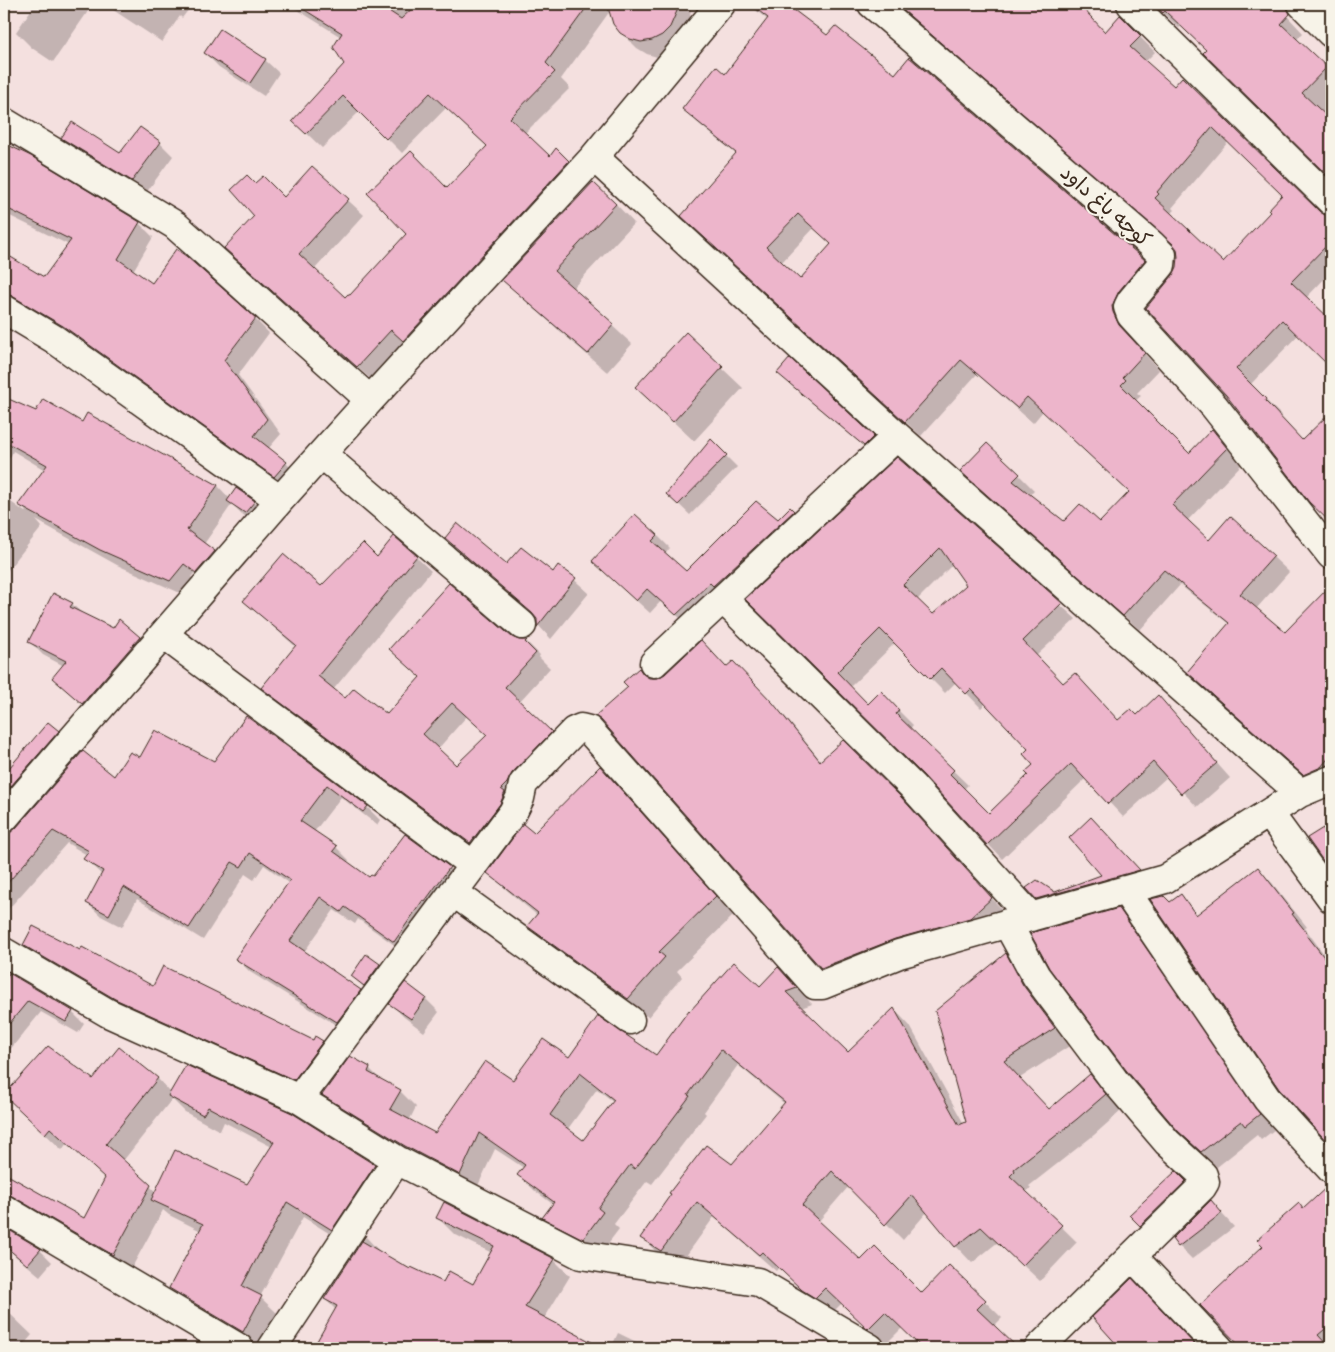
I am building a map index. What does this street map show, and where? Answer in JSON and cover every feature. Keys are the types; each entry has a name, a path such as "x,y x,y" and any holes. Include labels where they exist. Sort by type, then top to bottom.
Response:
{"street":[{"path":"4,818 280,500 594,157 722,4"},
{"name":"کوچه باغ داود","path":"872,4 1151,244 1162,256 1161,265 1131,301 1128,307 1131,316 1214,406 1331,555"},
{"path":"1131,4 1331,201"},
{"path":"1302,4 1331,32"},
{"path":"4,122 175,225 370,400"},
{"path":"594,157 897,436 1300,793"},
{"path":"4,309 54,339 280,500"},
{"path":"654,663 897,436"},
{"path":"322,454 522,625"},
{"path":"723,599 912,786 1019,920 1036,976 1114,1080 1167,1142 1202,1175 1205,1182 1039,1348"},
{"path":"164,635 474,864"},
{"path":"299,1098 513,812 520,798 523,784 574,731 581,728 590,730 816,985 822,985 899,954 1165,879 1300,793 1331,780"},
{"path":"1269,813 1331,898"},
{"path":"1125,890 1267,1099 1331,1169"},
{"path":"453,892 630,1020"},
{"path":"4,952 108,1013 299,1098 397,1160 581,1255 758,1282 870,1348"},
{"path":"272,1348 397,1160"},
{"path":"4,1209 239,1348"},
{"path":"1132,1256 1219,1348"}],"building":[{"path":"295,4 378,4 401,19 417,4 589,4 546,63 555,72 510,118 550,156 556,148 569,161 403,341 391,330 357,367 224,248 254,216 231,190 247,175 255,183 263,176 284,197 312,166 349,199 299,254 345,297 348,294 350,295 406,234 367,193 411,151 447,188 487,146 430,93 386,139 343,96 306,134 292,121 344,64 333,47 342,33"},
{"path":"607,4 680,4 670,27 662,35 652,40 641,42 630,39 620,33 613,24"},
{"path":"750,4 786,4 827,35 835,26 895,74 909,57 1145,260 1119,291 1112,306 1119,325 1145,353 1123,377 1126,380 1121,385 1189,453 1212,429 1227,448 1172,505 1209,540 1230,516 1274,556 1240,594 1285,632 1331,585 1331,755 1321,767 1303,775 1187,672 1229,623 1164,570 1123,616 960,471 987,443 1020,474 1013,481 1064,521 1080,504 1100,522 1129,492 1027,397 1017,408 961,360 905,422 681,216 736,153 682,109 716,66 725,74 768,18","holes":["798,214 831,244 800,279 766,247"]},
{"path":"896,4 1079,4 1105,32 1120,15 1141,36 1130,47 1174,86 1182,77 1320,212 1331,216 1331,241 1291,282 1331,320 1331,368 1282,320 1236,369 1266,399 1265,401 1302,440 1331,412 1331,523 1309,502 1226,395 1146,308 1173,275 1177,267 1177,249","holes":["1212,127 1282,195 1268,210 1270,212 1223,262 1155,198 1159,194 1157,192"]},
{"path":"1153,4 1287,4 1290,14 1281,24 1327,67 1302,93 1331,120 1331,179 1203,53 1206,50 1165,11 1163,13"},
{"path":"220,29 266,59 250,83 204,53"},
{"path":"72,122 120,153 140,127 161,142 132,181 61,138"},
{"path":"4,143 31,156 140,222 118,259 152,283 176,249 256,318 224,360 267,419 254,436 287,462 274,477 63,326 4,293 4,253 44,277 71,240 4,207"},
{"path":"593,182 616,204 554,271 614,324 588,354 502,280"},
{"path":"686,332 723,367 673,422 635,387"},
{"path":"790,358 874,436 864,446 777,373"},
{"path":"4,397 36,411 43,399 82,422 87,413 218,485 187,530 215,551 196,573 184,564 170,581 100,550 18,505 47,465 4,441"},
{"path":"711,439 727,455 678,505 666,494"},
{"path":"897,457 1062,603 1023,641 1063,683 1075,673 1118,720 1131,709 1137,715 1158,695 1217,763 1181,794 1153,762 1108,804 1071,764 987,845 923,775 745,599","holes":["940,548 966,585 933,614 903,585","880,629 930,679 941,668 966,694 971,689 1028,749 1023,754 1033,765 1025,772 1028,775 989,813 950,774 954,770 896,714 899,710 881,691 868,704 837,672"]},
{"path":"236,488 255,501 245,513 227,501"},
{"path":"756,501 778,519 790,507 794,511 713,586 710,583 676,615 647,589 636,601 592,561 635,514 658,535 652,541 686,571"},
{"path":"457,523 506,564 521,547 553,572 558,565 576,578 537,627 537,619 532,613 445,538"},
{"path":"394,536 417,556 318,676 345,698 354,688 387,714 420,677 389,649 449,583 512,637 519,640 527,640 525,642 536,653 505,687 552,732 512,773 507,783 501,789 505,792 500,804 470,843 261,688 296,645 243,601 283,554 321,586 363,543 377,557","holes":["452,703 487,735 456,765 423,734"]},
{"path":"53,593 73,603 70,607 113,628 119,619 140,637 82,704 52,678 66,661 28,642"},
{"path":"701,640 726,667 733,661 773,703 820,761 843,740 901,797 992,898 970,918 895,939 821,968 601,720 595,716 628,687 623,682 639,668 649,678 658,678 665,674"},
{"path":"246,716 368,806 363,812 327,785 300,821 337,846 333,851 369,877 373,876 405,834 450,867 425,901 423,900 394,942 345,907 341,912 320,897 290,941 361,990 337,1022 235,959 290,880 250,853 241,867 232,862 189,928 124,887 109,915 86,903 103,871 83,859 89,851 53,831 4,887 4,833 10,833 16,828 83,751 114,776 130,752 140,757 155,730 214,761"},
{"path":"48,722 59,731 4,794 4,774"},
{"path":"600,766 716,896 659,952 665,957 628,999 527,926 538,913 487,873 523,824 534,833"},
{"path":"1091,817 1140,870 1036,899 1026,888 1037,880 1055,892 1101,875 1069,838"},
{"path":"1323,828 1331,842 1331,872 1307,838"},
{"path":"1258,867 1294,913 1292,914 1331,966 1331,1146 1279,1089 1150,899 1164,896 1170,902 1181,894 1196,915"},
{"path":"1119,908 1260,1114 1245,1126 1241,1121 1201,1152 1178,1131 1126,1070 1049,968 1030,933"},
{"path":"33,926 80,950 82,947 153,986 163,966 313,1040 315,1036 323,1041 294,1080 115,999 23,945"},
{"path":"1006,953 1023,985 1055,1028 1004,1061 1049,1109 1090,1074 1106,1094 1014,1169 1015,1171 1010,1176 1062,1225 1022,1266 981,1227 955,1247 912,1195 885,1225 832,1171 802,1205 861,1260 875,1246 922,1293 949,1265 986,1300 977,1309 1018,1348 922,1348 885,1312 868,1329 825,1288 815,1298 802,1290 762,1252 759,1255 697,1202 661,1251 640,1238 671,1194 669,1193 706,1145 732,1164 785,1102 721,1050 688,1095 690,1096 635,1169 630,1165 598,1208 603,1212 583,1239 542,1218 554,1202 517,1175 525,1165 479,1133 460,1175 405,1146 322,1095 350,1056 370,1067 368,1072 401,1090 390,1109 435,1133 485,1061 513,1080 543,1039 569,1057 598,1016 656,1055 689,1010 734,962 760,986 778,967 797,988 786,992 848,1052 894,1008 959,1125 966,1122 935,1011","holes":["580,1073 614,1100 583,1140 550,1115"]},
{"path":"366,954 380,964 364,986 351,976"},
{"path":"9,973 73,1011 66,1022 28,1001 4,1030 4,985"},
{"path":"405,982 426,998 411,1019 389,1004"},
{"path":"48,1046 93,1079 119,1047 158,1078 106,1144 151,1185 113,1255 4,1193 4,1173 84,1218 105,1178 50,1128 45,1134 4,1095"},
{"path":"186,1065 292,1113 375,1165 332,1230 287,1202 242,1286 262,1296 243,1332 169,1288 203,1224 151,1200 175,1150 247,1184 274,1142 208,1107 203,1115 168,1096"},
{"path":"1176,1171 1186,1181 1140,1226 1129,1215"},
{"path":"1330,1184 1331,1324 1318,1335 1330,1348 1242,1348 1200,1305 1263,1246 1257,1240 1299,1203 1303,1209"},
{"path":"1211,1200 1222,1213 1178,1247 1172,1239"},
{"path":"444,1202 555,1259 525,1307 603,1348 313,1348 337,1306 324,1299 362,1241 410,1269 411,1267 443,1282 449,1271 473,1284 494,1246 436,1218"},
{"path":"4,1227 41,1249 27,1265 4,1245"},
{"path":"1132,1278 1198,1348 1120,1348 1092,1317"}]}
